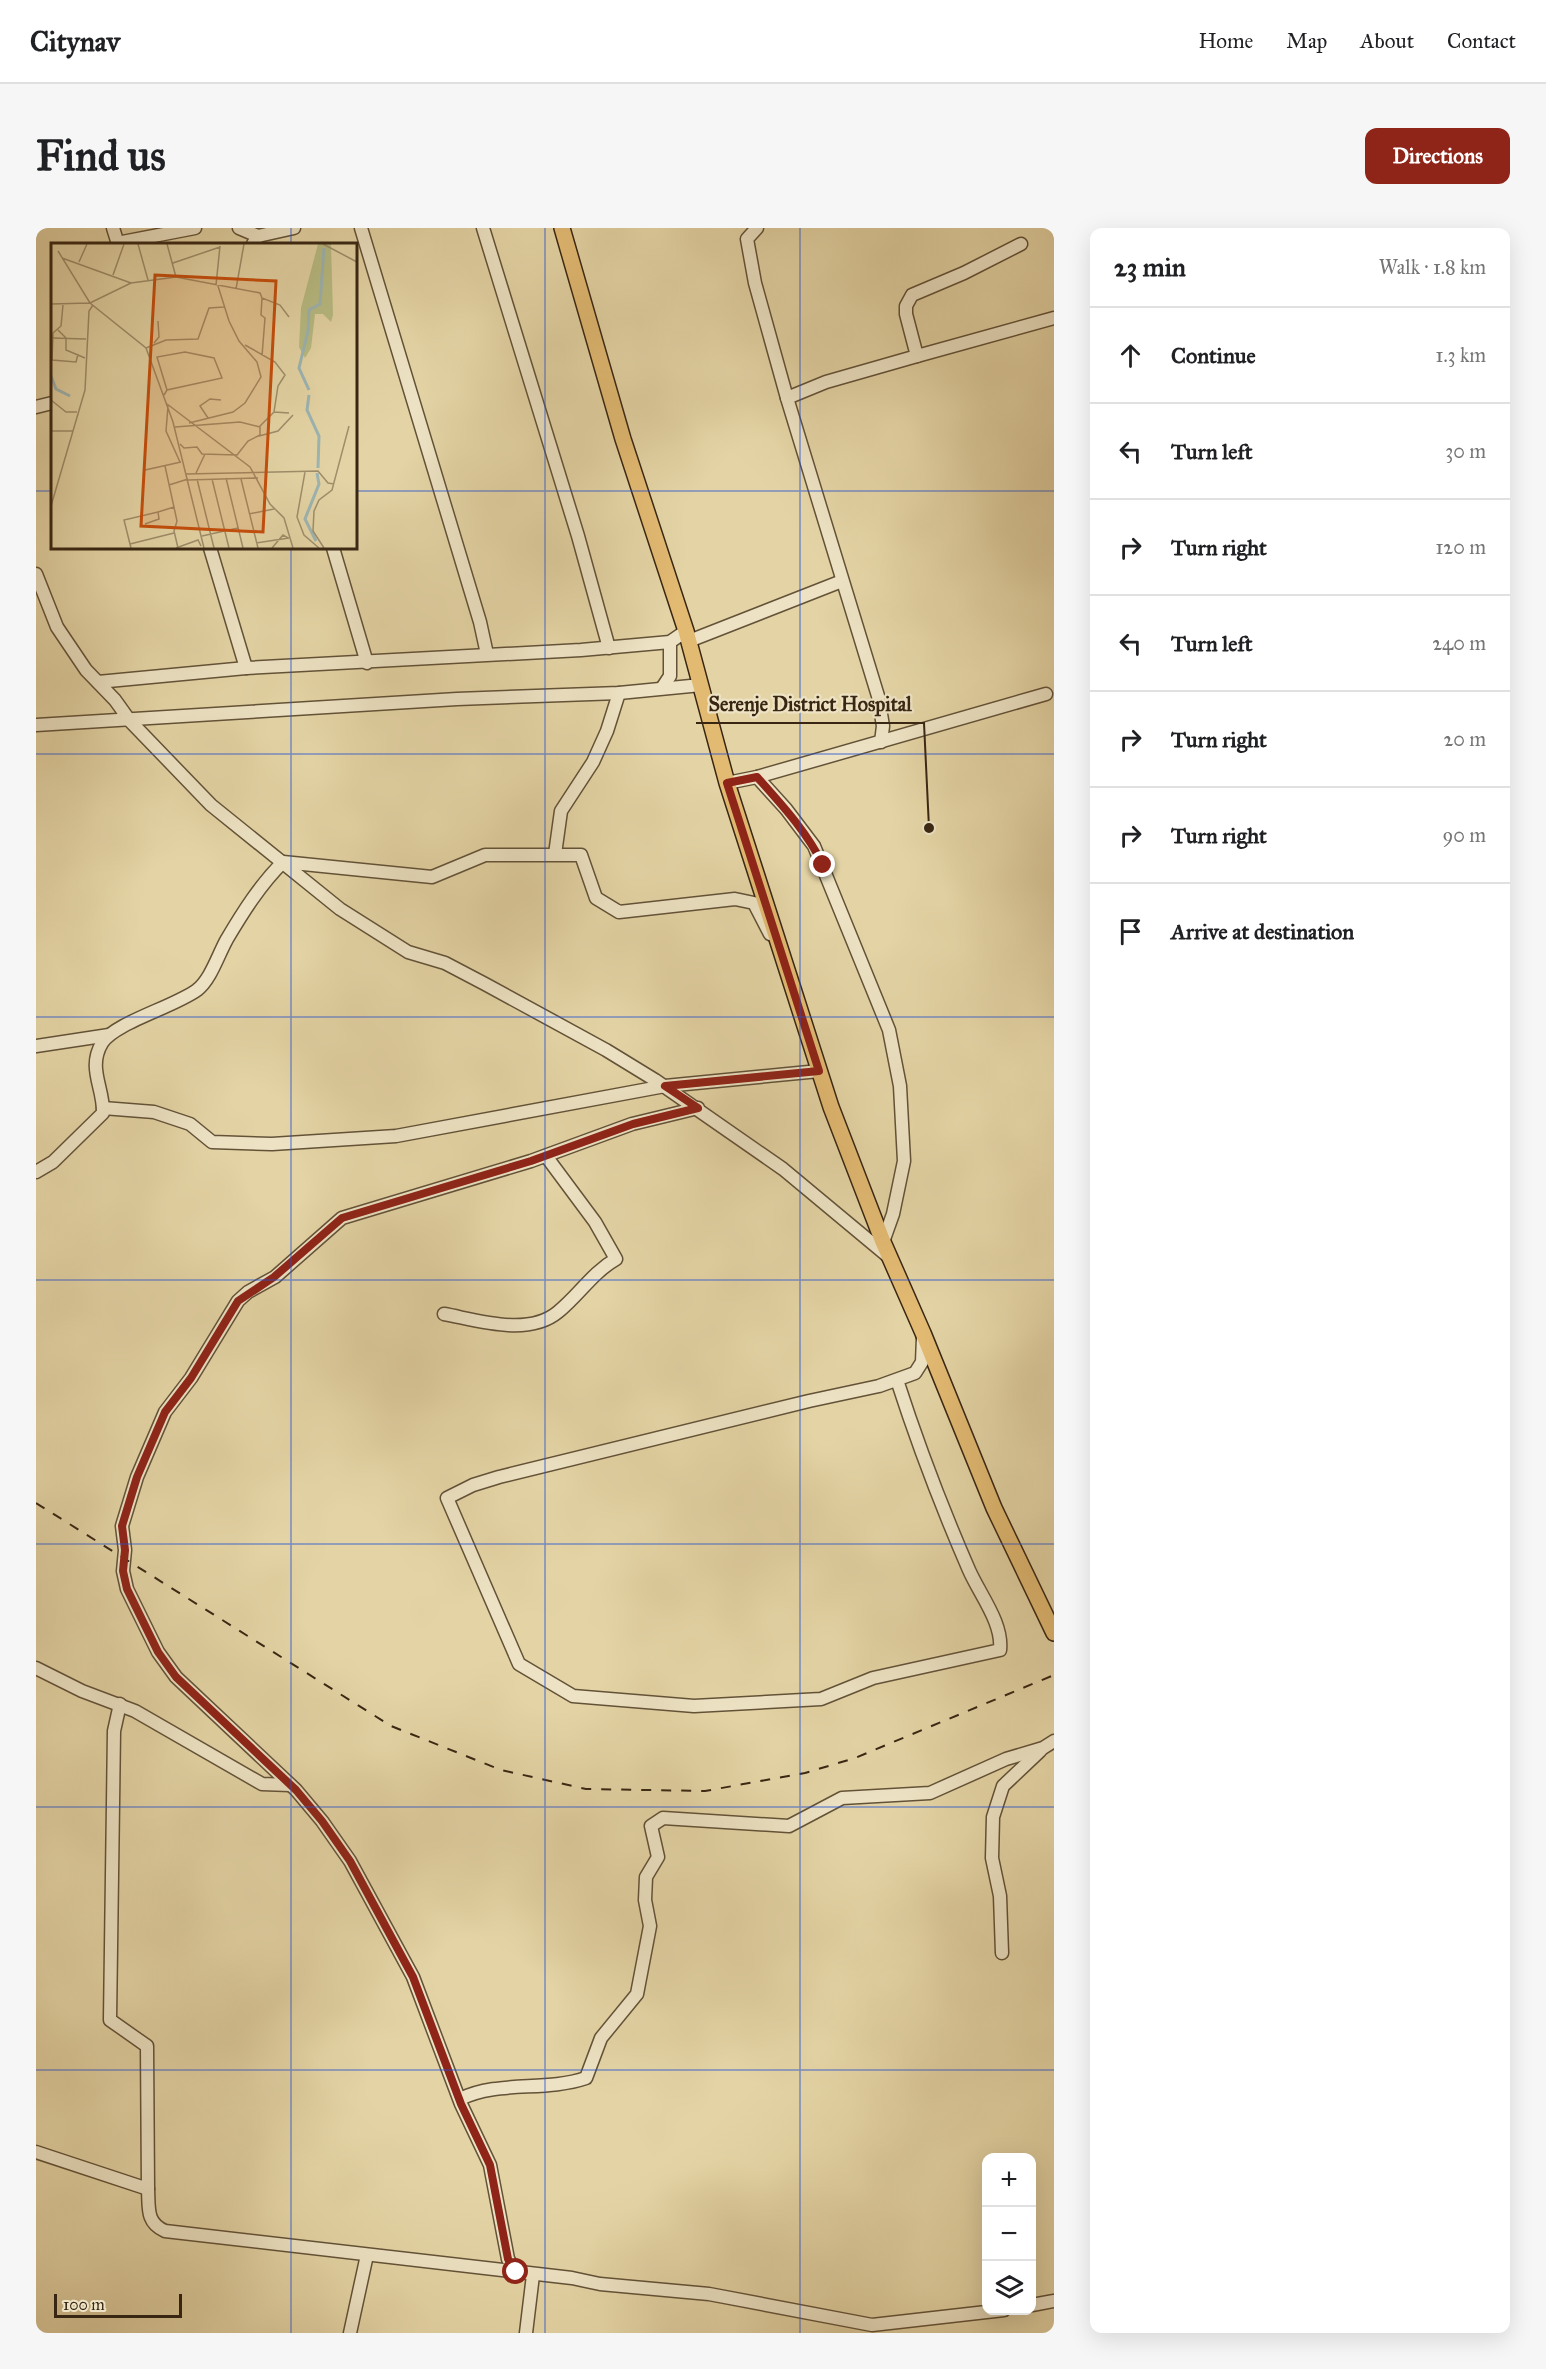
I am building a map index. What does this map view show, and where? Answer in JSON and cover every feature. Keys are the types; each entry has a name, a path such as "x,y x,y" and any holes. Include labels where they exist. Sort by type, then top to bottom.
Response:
{"main road":[{"path":"562,228 623,439 687,636 727,783 819,1071 883,1242 923,1333 994,1508 1054,1633"}],"street":[{"path":"113,228 118,243"},
{"path":"123,243 195,228"},
{"path":"238,228 255,240 294,228"},
{"path":"238,228 244,243"},
{"path":"361,228 480,622 487,654"},
{"path":"483,228 578,536 609,648"},
{"path":"757,228 747,239 755,283 787,398 878,696 883,726 881,742"},
{"path":"917,356 906,314 906,306 912,295 964,273 1021,244"},
{"path":"787,398 826,382 1054,318"},
{"path":"36,408 51,403"},
{"path":"210,549 246,668"},
{"path":"333,549 367,663"},
{"path":"36,574 57,627 86,670 130,721 211,805 340,909 408,952 445,963 606,1050 665,1086 783,1169 890,1258"},
{"path":"98,682 246,668 367,663 670,642 842,581"},
{"path":"662,688 670,676 670,642"},
{"path":"36,725 130,721 457,699 619,693 701,685"},
{"path":"555,854 561,811 593,762 607,731 619,693"},
{"path":"727,783 757,777 1046,694"},
{"path":"757,777 786,809 814,846 889,1030 900,1086 904,1161 893,1214 883,1242"},
{"path":"283,862 432,877 485,855 581,855 596,898 619,912 735,898 754,903 785,961"},
{"path":"36,1046 109,1035 168,1006 203,983 254,896 283,862"},
{"path":"36,1172 53,1162 103,1113 94,1066 101,1044 109,1035"},
{"path":"103,1108 154,1112 190,1124 212,1142 272,1144 396,1136 665,1086 819,1071"},
{"path":"516,2272 508,2259 490,2165 460,2099 413,1977 338,1842 322,1821 290,1785 176,1677 158,1652 135,1609 123,1571 125,1550 122,1526 137,1477 165,1412 191,1378 238,1301 274,1277 342,1218 546,1156 633,1124 698,1108"},
{"path":"444,1314 500,1323 540,1321 556,1314 590,1277 616,1259 595,1222 546,1156"},
{"path":"897,1380 919,1446 969,1572 1002,1636 1000,1650 873,1678 821,1699 715,1706 573,1696 519,1664 447,1498 473,1485 499,1477 809,1401 844,1395 897,1380 915,1373 922,1362 923,1333"},
{"path":"36,1668 82,1691 120,1704 262,1784 290,1785"},
{"path":"120,1704 114,1731 110,2020 147,2046 148,2189 150,2218 157,2228 165,2231 709,2294 874,2329 982,2313"},
{"path":"460,2099 478,2090 569,2084 586,2078 601,2038 637,1994 650,1926 645,1900 646,1877 658,1857 651,1826 663,1818 789,1826 842,1798 930,1792 1006,1759 1049,1745"},
{"path":"1002,1953 1000,1896 992,1858 993,1817 1003,1786 1049,1745"},
{"path":"36,2152 148,2189"},
{"path":"350,2333 366,2255"},
{"path":"526,2333 533,2275"},
{"path":"1036,2304 1054,2301"}],"railway":[{"path":"36,1503 391,1726 501,1770 586,1789 705,1791 805,1773 855,1758 1054,1675"}],"place":[{"name":"Serenje District Hospital","path":"929,828"}],"route":[{"path":"516,2272 508,2259 490,2165 461,2104 437,2034 413,1977 350,1861 322,1821 296,1790 176,1677 158,1652 127,1589 123,1571 125,1550 122,1526 129,1512 137,1477 165,1412 191,1378 238,1301 248,1292 274,1277 342,1218 531,1161 633,1124 698,1108 665,1086 819,1071 752,855 727,783 757,777 797,823 814,846 823,865"}]}
